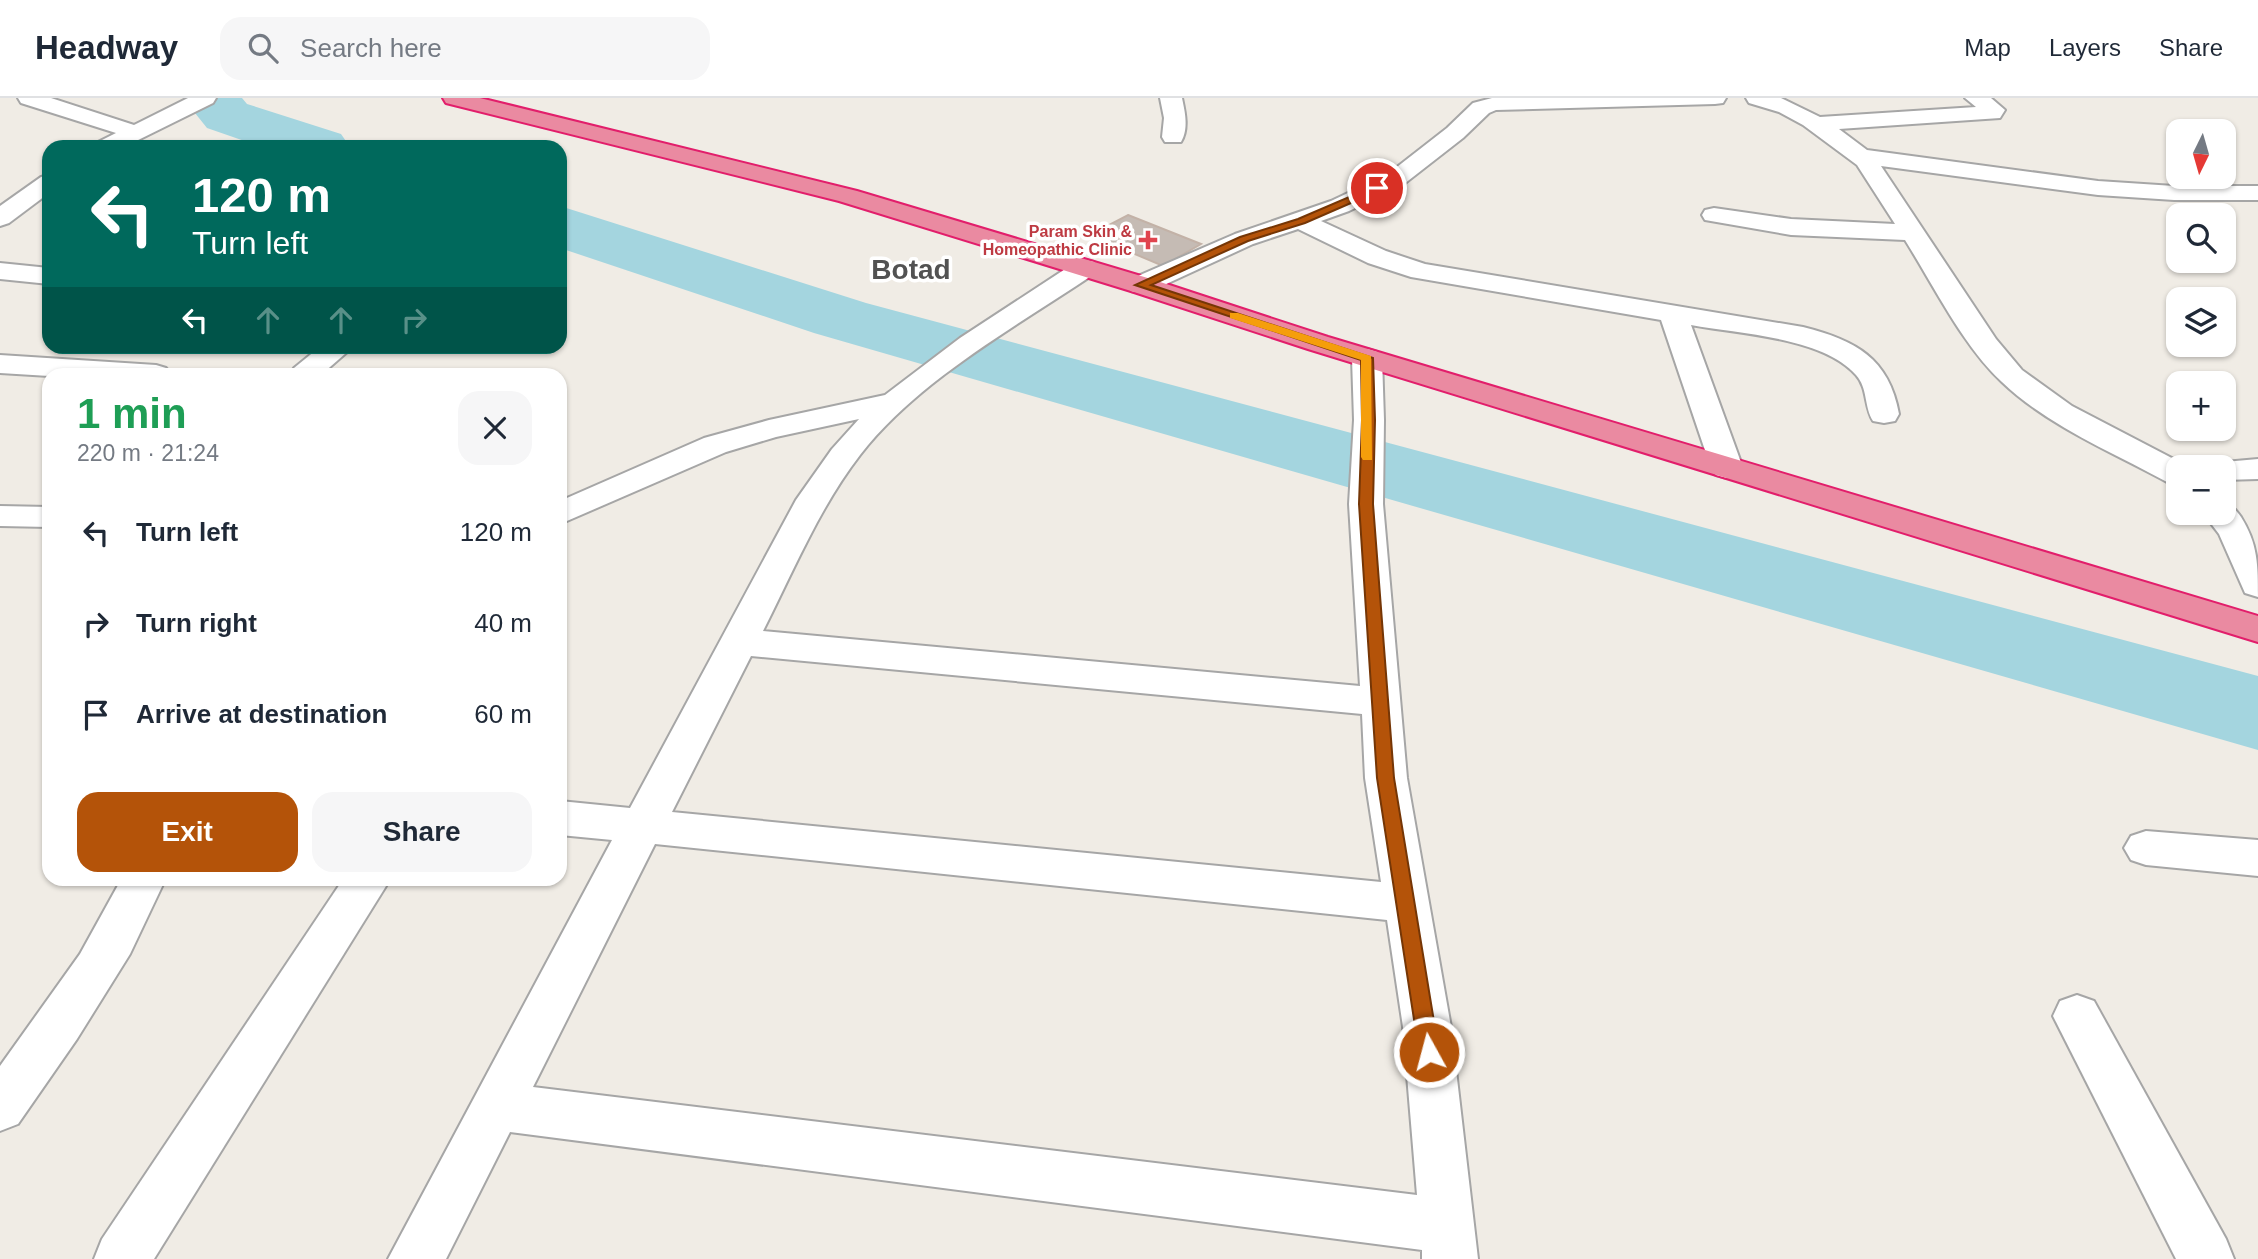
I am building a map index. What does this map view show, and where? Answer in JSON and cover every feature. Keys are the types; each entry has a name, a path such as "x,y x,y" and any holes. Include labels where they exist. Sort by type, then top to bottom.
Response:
{"highway":[{"path":"454,98 848,196 1141,285 1367,358 2258,629"}],"street":[{"path":"29,98 134,132"},
{"path":"119,140 205,98"},
{"path":"1171,98 1175,118 1173,136"},
{"path":"1141,285 1244,239 1301,221 1396,178 1455,133 1476,103 1715,98"},
{"path":"1757,98 1769,100 1813,124 1866,160 1984,344 2012,376 2061,413 2166,467"},
{"path":"1813,124 1992,113 1994,110 1976,98"},
{"path":"1861,156 2098,188 2258,193"},
{"path":"1,217 42,187"},
{"path":"1714,215 1791,227 1914,233"},
{"path":"1301,221 1377,257 1420,271 1826,342 1853,357 1873,377 1885,414"},
{"path":"416,1259 813,500 863,431 931,373 1085,268"},
{"path":"0,271 42,275"},
{"path":"1673,314 1727,468"},
{"path":"312,368 330,354"},
{"path":"497,1106 1448,1243 1427,1027 1385,778 1366,504 1369,420 1367,358"},
{"path":"0,364 62,368"},
{"path":"567,511 715,445 769,429 897,402"},
{"path":"2236,470 2258,469"},
{"path":"0,516 42,517"},
{"path":"2229,525 2258,585"},
{"path":"739,642 1381,702"},
{"path":"567,819 1406,903"},
{"path":"2146,848 2258,858"},
{"path":"0,1107 74,1006 121,931 141,886"},
{"path":"122,1259 364,886"},
{"path":"2077,1016 2206,1259"}],"building":[{"path":"1128,215 1201,244 1163,266 1090,235"}],"waterway":[{"path":"211,98 227,116 299,140"},
{"path":"567,228 840,318 2258,713"}],"slow traffic":[{"path":"1234,316 1367,358 1368,457"}],"place":[{"name":"Param Skin & Homeopathic Clinic","path":"1148,240"}],"district":[{"name":"Botad","path":"911,269"}],"route":[{"path":"1377,188 1340,206 1205,255 1141,285 1367,358 1369,420 1366,504 1385,778 1429,1052"}]}
